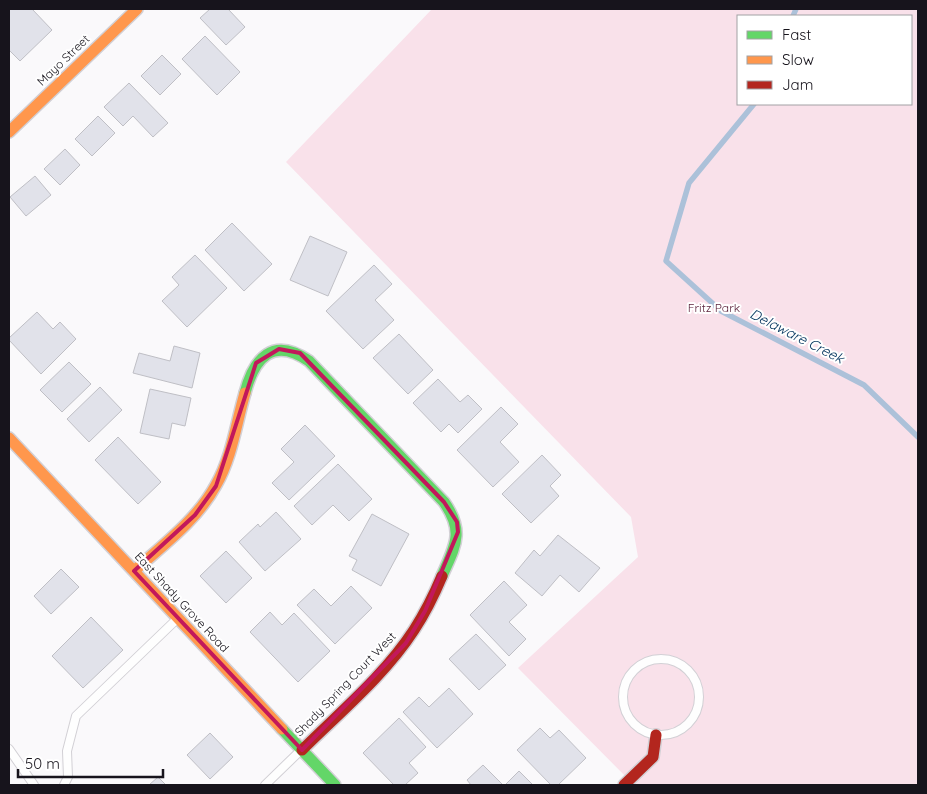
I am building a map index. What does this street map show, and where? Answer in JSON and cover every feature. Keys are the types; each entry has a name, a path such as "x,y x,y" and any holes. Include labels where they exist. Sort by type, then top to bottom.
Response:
{"street":[{"name":"Mayo Street","path":"9,132 137,9"},
{"name":"Shady Spring Court West","path":"134,571 195,515 216,486 224,467 249,377 256,363 269,353 279,349 300,353 444,502 457,522 457,542 425,610 406,643 302,750"},
{"name":"East Shady Grove Road","path":"9,438 335,785"},
{"path":"624,785 653,757 656,735"}],"lane":[{"path":"64,785 68,777 66,751 76,716 178,617"},
{"path":"666,659 679,663 689,671 696,683 700,696 698,709 692,721 682,730 656,735 643,731 633,723 625,712 622,699 624,685 630,674 640,664 652,660 666,659"},
{"path":"9,749 34,785"},
{"path":"265,785 302,750"}],"highlighted area":[{"path":"279,349 300,353 444,502 457,522 458,532 425,611 406,643 302,750 134,571 195,515 216,486 256,363"}],"green space":[{"name":"Fritz Park","path":"432,9 918,9 918,785 634,785 518,668 638,557 631,517 286,162"}],"building":[{"path":"9,9 32,9 52,30 20,61 9,50"},
{"path":"210,9 228,9 245,27 226,45 200,18"},
{"path":"205,36 240,72 217,95 182,59"},
{"path":"162,55 181,74 160,95 141,76"},
{"path":"129,83 168,123 153,137 133,116 123,126 104,107"},
{"path":"98,116 115,133 92,156 75,139"},
{"path":"65,149 80,165 60,185 44,169"},
{"path":"35,176 51,195 26,216 10,197"},
{"path":"232,223 272,264 244,291 205,250"},
{"path":"310,236 347,252 328,296 290,280"},
{"path":"195,255 227,288 187,327 162,301 179,285 172,277"},
{"path":"374,265 392,284 375,300 394,320 363,349 326,311"},
{"path":"37,312 53,329 60,322 76,339 41,374 9,340"},
{"path":"399,334 433,370 408,394 373,358"},
{"path":"174,346 200,353 192,388 133,373 139,353 170,361"},
{"path":"69,362 91,384 62,412 40,390"},
{"path":"438,379 460,402 468,395 482,409 458,433 449,424 441,432 413,403"},
{"path":"100,387 122,410 89,442 67,419"},
{"path":"150,389 191,398 185,426 172,423 169,439 140,433"},
{"path":"501,407 518,424 500,442 519,462 493,487 457,450"},
{"path":"305,425 335,456 289,500 272,483 294,462 281,449"},
{"path":"118,437 161,482 138,504 95,460"},
{"path":"542,455 561,475 550,486 559,496 531,523 502,494"},
{"path":"338,464 372,499 349,521 333,505 312,525 294,506"},
{"path":"276,512 301,539 265,571 239,542 258,524 260,527"},
{"path":"372,514 409,534 381,586 352,570 357,560 349,556"},
{"path":"558,535 600,568 579,592 560,575 542,596 515,573 534,550 540,556"},
{"path":"226,551 252,578 226,603 200,576"},
{"path":"61,569 79,587 51,614 34,596"},
{"path":"504,581 527,605 509,622 526,639 509,656 470,615"},
{"path":"351,586 372,608 335,644 297,605 314,589 331,606"},
{"path":"270,612 282,625 294,613 330,651 298,682 250,632"},
{"path":"91,617 123,650 83,688 52,656"},
{"path":"476,634 506,665 479,690 449,659"},
{"path":"449,688 473,714 437,748 403,712 419,697 429,707"},
{"path":"399,718 426,747 409,763 418,773 405,785 394,785 363,753"},
{"path":"540,728 550,738 559,730 586,758 558,785 551,785 517,750"},
{"path":"210,733 233,757 210,779 187,755"},
{"path":"483,765 503,785 471,785 467,780"},
{"path":"519,771 533,785 505,785"},
{"path":"158,777 166,785 149,785"}],"waterway":[{"name":"Delaware Creek","path":"793,15 796,9"},
{"name":"Delaware Creek","path":"753,105 689,183 666,261 721,311 864,385 918,437"}],"traffic: fast":[{"path":"245,393 254,370 267,354 275,351 285,351 309,361 444,502 454,522 456,539 442,576"},
{"path":"282,729 335,785"}],"traffic: slow":[{"path":"9,132 137,9"},
{"path":"134,571 179,531 208,498 226,463 245,393"},
{"path":"9,438 282,729"}],"traffic: jam":[{"path":"302,750 375,678 402,647 422,617 442,576"},
{"path":"624,785 653,757 656,735"}]}
